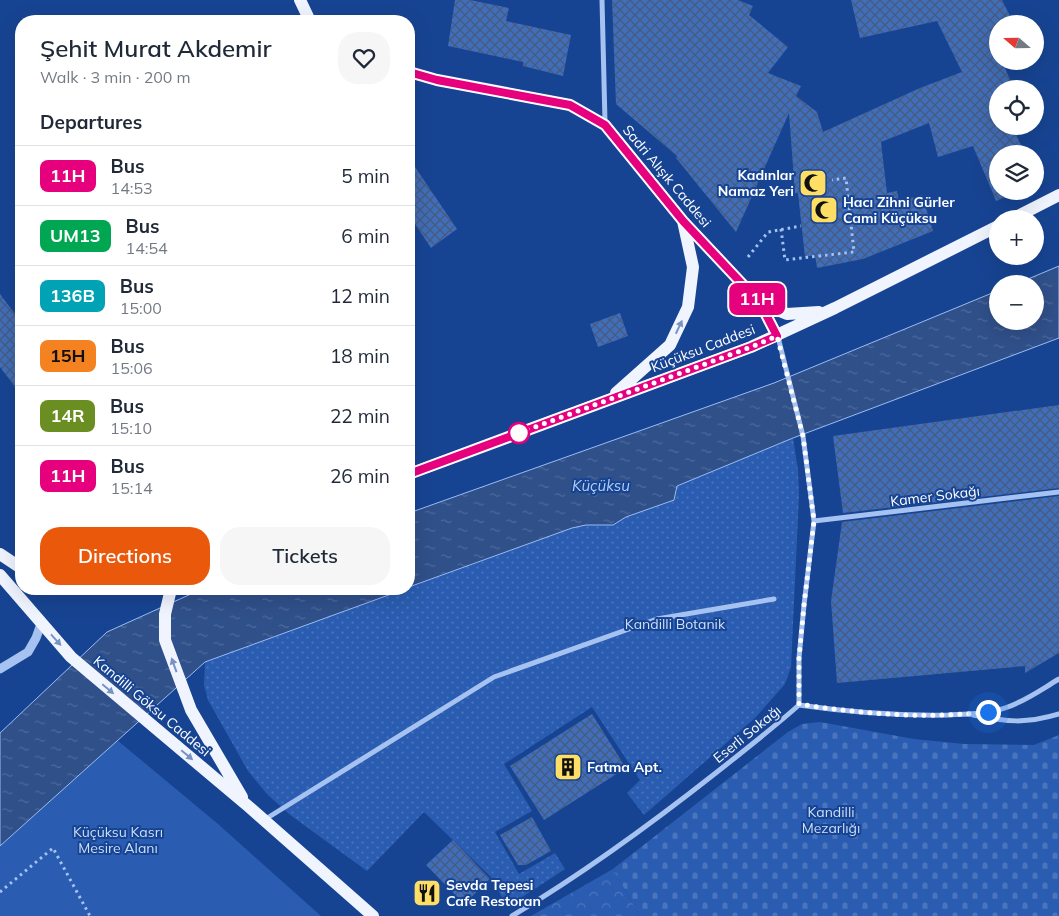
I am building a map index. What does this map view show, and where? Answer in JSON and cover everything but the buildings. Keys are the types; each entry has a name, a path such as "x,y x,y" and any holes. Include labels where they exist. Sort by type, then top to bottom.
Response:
{"main road":[{"path":"300,0 307,15"},
{"name":"Sadri Alışık Caddesi","path":"415,74 437,80 570,105 605,125 683,221 760,303 777,336"},
{"path":"1030,210 1059,195"},
{"path":"609,399 670,345 688,306 693,267 683,221"},
{"name":"Küçüksu Caddesi","path":"415,472 751,347 777,336 989,230"},
{"path":"760,303 788,314 826,312"},
{"path":"0,554 15,564"},
{"name":"Kandilli Göksu Caddesi","path":"0,575 15,593"},
{"name":"Kandilli Göksu Caddesi","path":"17,595 71,657 248,806 373,916"},
{"name":"Kandilli Göksu Caddesi","path":"170,595 165,614 165,640 191,710 248,806"}],"street":[{"path":"602,0 605,125"},
{"path":"777,336 803,436 814,521 799,658 799,704"},
{"name":"Kamer Sokağı","path":"814,521 1059,492"},
{"path":"264,820 494,677 657,619 774,599"},
{"path":"0,669 28,652 41,624"},
{"name":"Eserli Sokağı","path":"512,916 585,871 659,818 799,704 883,714 970,714 1006,708 1036,694 1059,679"},
{"path":"970,714 997,720 1020,722 1041,720 1059,714"}],"path":[{"path":"781,229 785,260 854,252 846,178 832,180"},
{"path":"748,257 768,232 802,226"},
{"path":"0,892 53,848 90,916"}],"green space":[{"name":"Kandilli Botanik","path":"793,438 798,470 799,495 791,667 785,684 755,718 644,815 627,793 640,780 592,707 504,764 532,811 495,832 519,874 555,853 565,869 507,907 492,878 424,812 367,871 289,814 267,794 248,771 208,700 204,685 205,662 388,595 415,595 415,585 572,528 586,525 613,525 677,486"},
{"name":"Kandilli Mezarlığı","path":"820,722 914,739 964,744 1034,745 1059,735 1059,916 640,916 613,869 788,732 802,724"},
{"name":"Küçüksu Kasrı Mesire Alanı","path":"117,740 218,824 321,916 0,916 0,846"},
{"path":"613,869 640,916 531,916"}],"water":[{"name":"Küçüksu","path":"1059,266 1059,338 793,438 677,486 674,500 626,517 613,525 586,525 572,528 415,585 415,511 774,383 989,294 989,330 1044,330 1044,275 1038,275"},
{"path":"189,595 389,595 205,662 0,846 0,733 107,632"}],"bus line":[{"name":"11H","path":"415,74 437,80 570,105 605,125 683,221 760,303 777,336 415,472"}],"place":[{"name":"Kadınlar Namaz Yeri","path":"813,183"},
{"name":"Hacı Zihni Gürler Cami Küçüksu","path":"824,210"},
{"name":"Fatma Apt.","path":"568,767"},
{"name":"Sevda Tepesi Cafe Restoran","path":"427,893"}],"route":[{"path":"519,433 777,336 803,436 811,484 814,521 799,658 799,704 883,714 927,715 988,712"}]}
